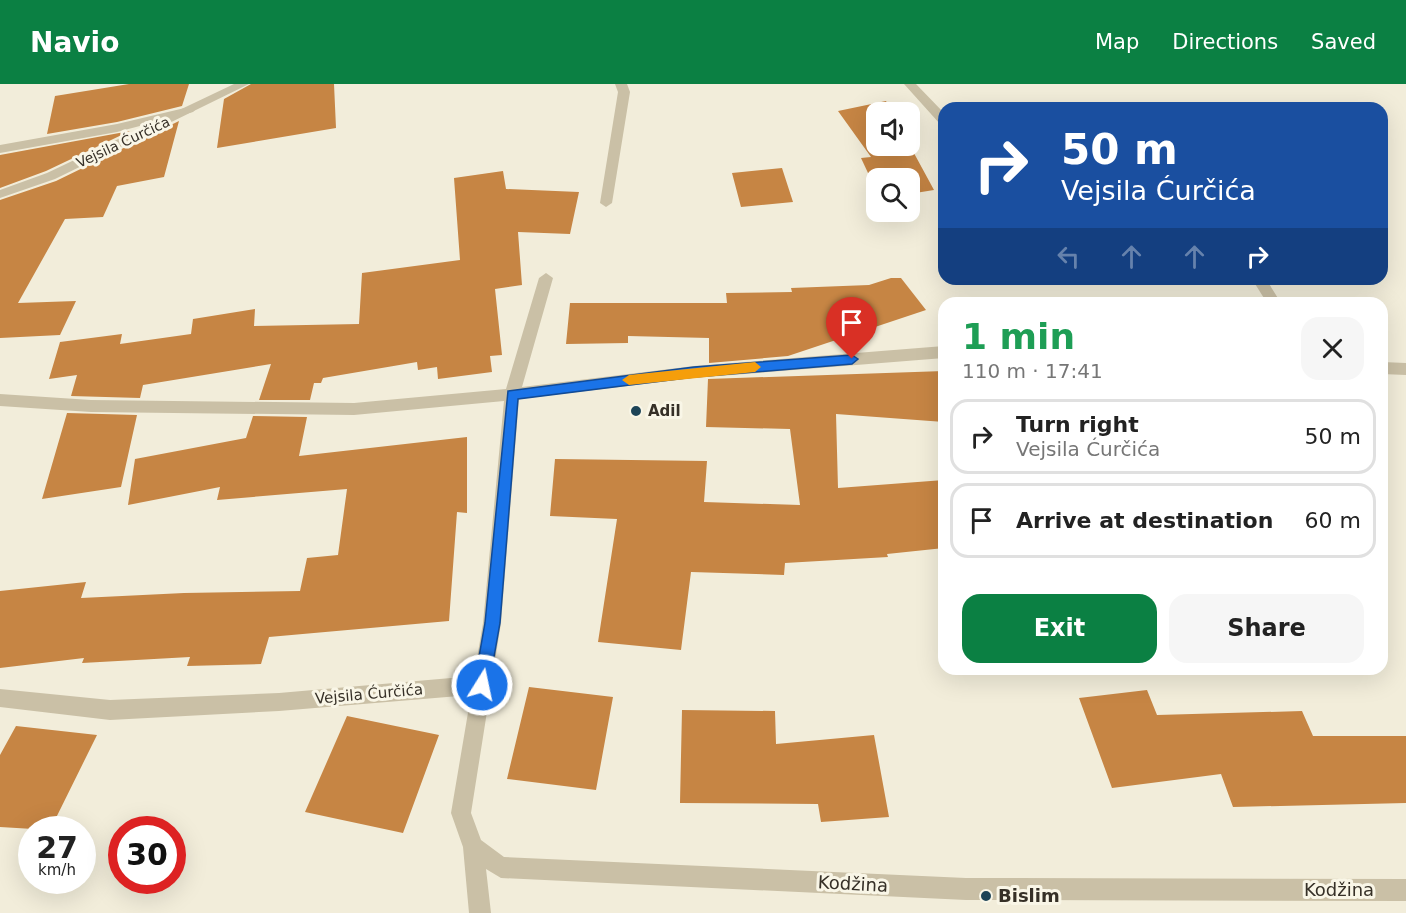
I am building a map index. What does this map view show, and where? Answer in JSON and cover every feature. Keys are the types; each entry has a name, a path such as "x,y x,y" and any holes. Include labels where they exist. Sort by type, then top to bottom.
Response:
{"street":[{"name":"Vejsila Ćurčića","path":"0,194 51,176 243,84"},
{"path":"606,203 624,92 621,84"},
{"path":"910,84 938,114"},
{"path":"0,149 117,128 193,109"},
{"path":"480,913 473,847 461,813 492,623 512,394 546,278"},
{"path":"0,400 92,406 354,409 512,394 694,372 938,352"},
{"path":"1388,368 1406,369"},
{"name":"Vejsila Ćurčića","path":"0,698 110,710 279,702 482,685"},
{"name":"Kodžina","path":"473,847 501,867 954,889 1406,890"}],"building":[{"path":"129,84 189,84 182,106 117,122 47,134 55,96"},
{"path":"251,84 334,84 336,128 217,148 224,99"},
{"path":"866,105 866,150 838,111"},
{"path":"179,121 164,177 117,186 103,217 65,219 18,303 76,301 60,335 0,338 0,200 56,181"},
{"path":"130,131 46,171 0,188 0,155"},
{"path":"916,156 934,190 920,192 920,168 866,169 861,158"},
{"path":"782,168 793,202 741,207 732,173"},
{"path":"503,171 506,189 579,192 570,234 518,232 522,285 495,289 502,355 490,356 492,372 438,379 437,367 418,370 417,362 323,378 321,383 314,383 310,400 259,400 271,364 143,385 140,398 71,396 77,375 49,379 60,342 122,334 120,344 191,334 193,319 255,309 254,326 359,324 362,273 460,260 454,178"},
{"path":"891,278 901,278 926,310 788,356 709,363 709,338 628,336 628,343 566,344 570,303 727,303 726,293 792,292 791,288 869,285"},
{"path":"938,371 938,422 836,414 838,488 938,480 938,549 887,554 888,557 785,563 784,575 691,572 681,650 598,642 617,519 550,516 555,459 707,461 704,502 800,505 790,429 706,427 708,379"},
{"path":"67,413 137,415 121,487 42,499"},
{"path":"253,416 307,417 299,456 467,437 467,513 457,512 449,621 269,637 261,664 187,666 190,657 82,663 84,658 0,668 0,591 86,582 81,598 300,591 307,558 338,555 347,489 217,500 220,487 128,505 135,459 246,438"},
{"path":"529,687 613,697 596,790 507,779"},
{"path":"1147,690 1157,715 1302,711 1313,736 1406,736 1406,803 1233,807 1221,774 1112,788 1079,698"},
{"path":"682,710 775,711 776,744 874,735 889,817 821,822 818,804 680,803"},
{"path":"347,716 439,735 403,833 305,812"},
{"path":"16,726 97,735 57,816 18,816 18,828 0,827 0,755"}],"slow traffic":[{"path":"629,380 755,367"}],"place":[{"name":"Adil","path":"636,411"},
{"name":"Bislim","path":"986,896"}],"route":[{"path":"482,685 492,623 512,394 694,372 852,359"}]}
